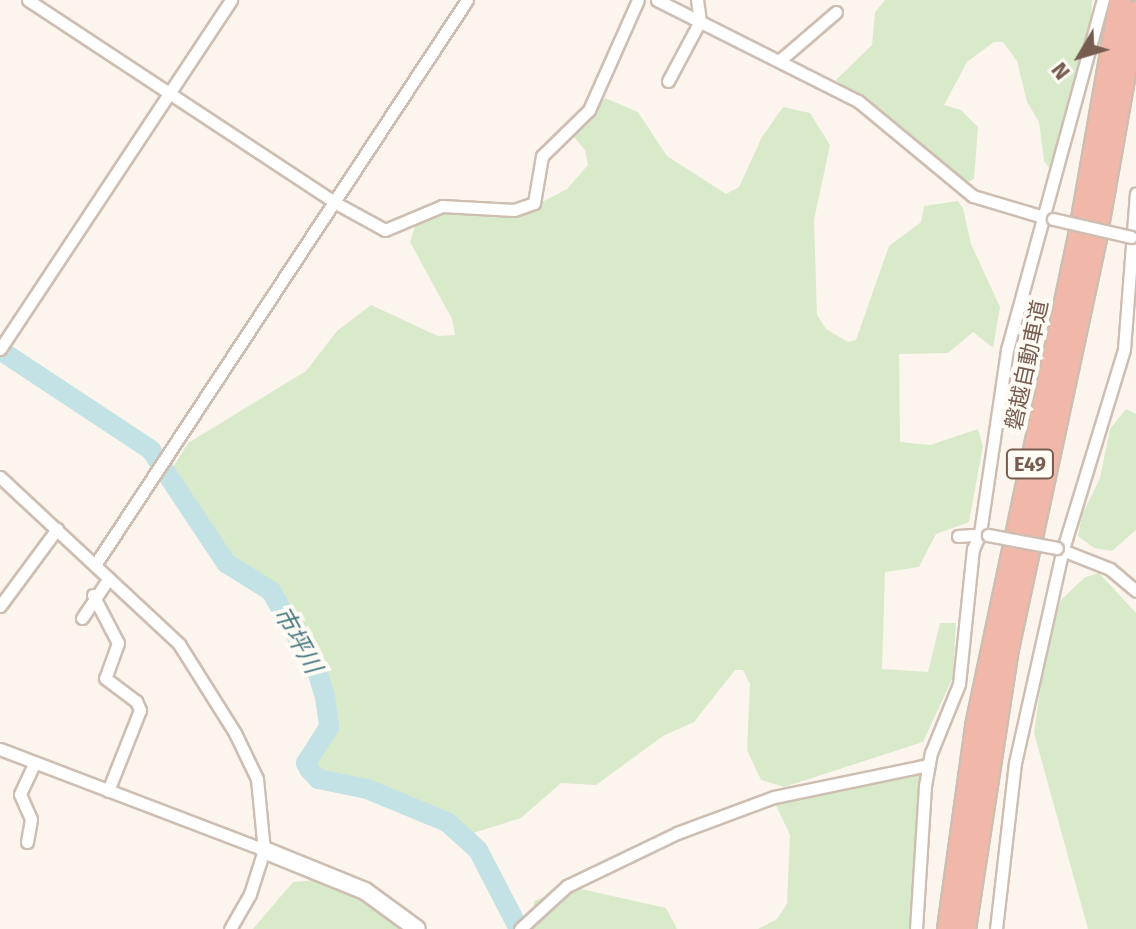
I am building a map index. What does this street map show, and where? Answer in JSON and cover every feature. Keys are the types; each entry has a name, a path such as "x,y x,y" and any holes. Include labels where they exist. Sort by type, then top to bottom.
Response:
{"highway":[{"name":"磐越自動車道","path":"948,929 979,713 1079,236 1120,0"},
{"name":"磐越自動車道","path":"965,929 1000,694 1096,238 1136,11"}],"street":[{"path":"28,0 334,202 385,230 442,206 508,210 534,203 542,156 589,110 638,0"},
{"path":"0,349 231,0"},
{"path":"95,565 467,0"},
{"path":"657,0 858,101 961,189 1009,211 1134,238"},
{"path":"668,81 700,21 697,0"},
{"path":"916,929 929,765 959,684 973,549 984,534 1007,350 1048,218 1103,0"},
{"path":"779,61 836,12"},
{"path":"996,929 1015,763 1060,548 1124,349 1136,193"},
{"path":"0,477 179,644 207,682 257,779 264,850 250,894 230,929"},
{"path":"0,606 57,529"},
{"path":"958,536 984,534 1060,548 1110,569 1136,591"},
{"path":"82,618 93,595 109,578"},
{"path":"93,595 118,643 105,678 136,701 140,710 108,791"},
{"path":"0,749 365,891 417,929"},
{"path":"27,842 31,819 20,794 34,764"},
{"path":"520,929 567,886 677,833 774,797 929,765"}],"green space":[{"path":"885,0 1092,0 1091,25 1054,174 1044,161 1039,122 1027,102 1017,61 1003,42 994,42 967,62 944,105 961,110 978,127 974,179 965,184 836,80 872,45 875,12"},
{"path":"605,98 638,112 667,156 726,194 739,187 762,137 783,107 810,113 830,145 814,220 817,315 826,329 848,342 856,340 889,246 921,222 924,206 958,201 963,208 971,244 1000,307 993,348 973,332 948,353 899,354 900,442 930,445 978,429 983,446 969,522 936,534 919,567 885,572 882,669 928,672 940,623 956,623 953,677 923,742 784,787 761,780 747,750 750,684 743,670 735,670 694,722 663,736 596,785 561,783 521,818 467,835 439,817 320,770 312,755 327,720 305,652 271,604 217,564 164,482 188,443 306,371 337,331 371,305 438,336 455,335 452,319 410,242 415,226 452,209 523,212 567,189 588,165 585,150 573,136"},
{"path":"1126,409 1136,414 1136,530 1112,551 1094,548 1078,536 1082,515 1100,478 1110,429"},
{"path":"1099,573 1136,613 1136,929 1088,929 1034,733 1047,641 1061,600 1085,577"},
{"path":"929,755 915,929 758,929 777,919 787,904 790,835 773,799 835,792"},
{"path":"316,880 389,911 404,929 253,929 293,882"},
{"path":"572,887 666,908 677,929 531,929 534,901"}],"waterway":[{"name":"市坪川","path":"0,350 151,450 226,563 271,591 318,674 325,697 329,727 306,763 309,769 318,779 367,789 447,822 478,850 519,929"}]}
